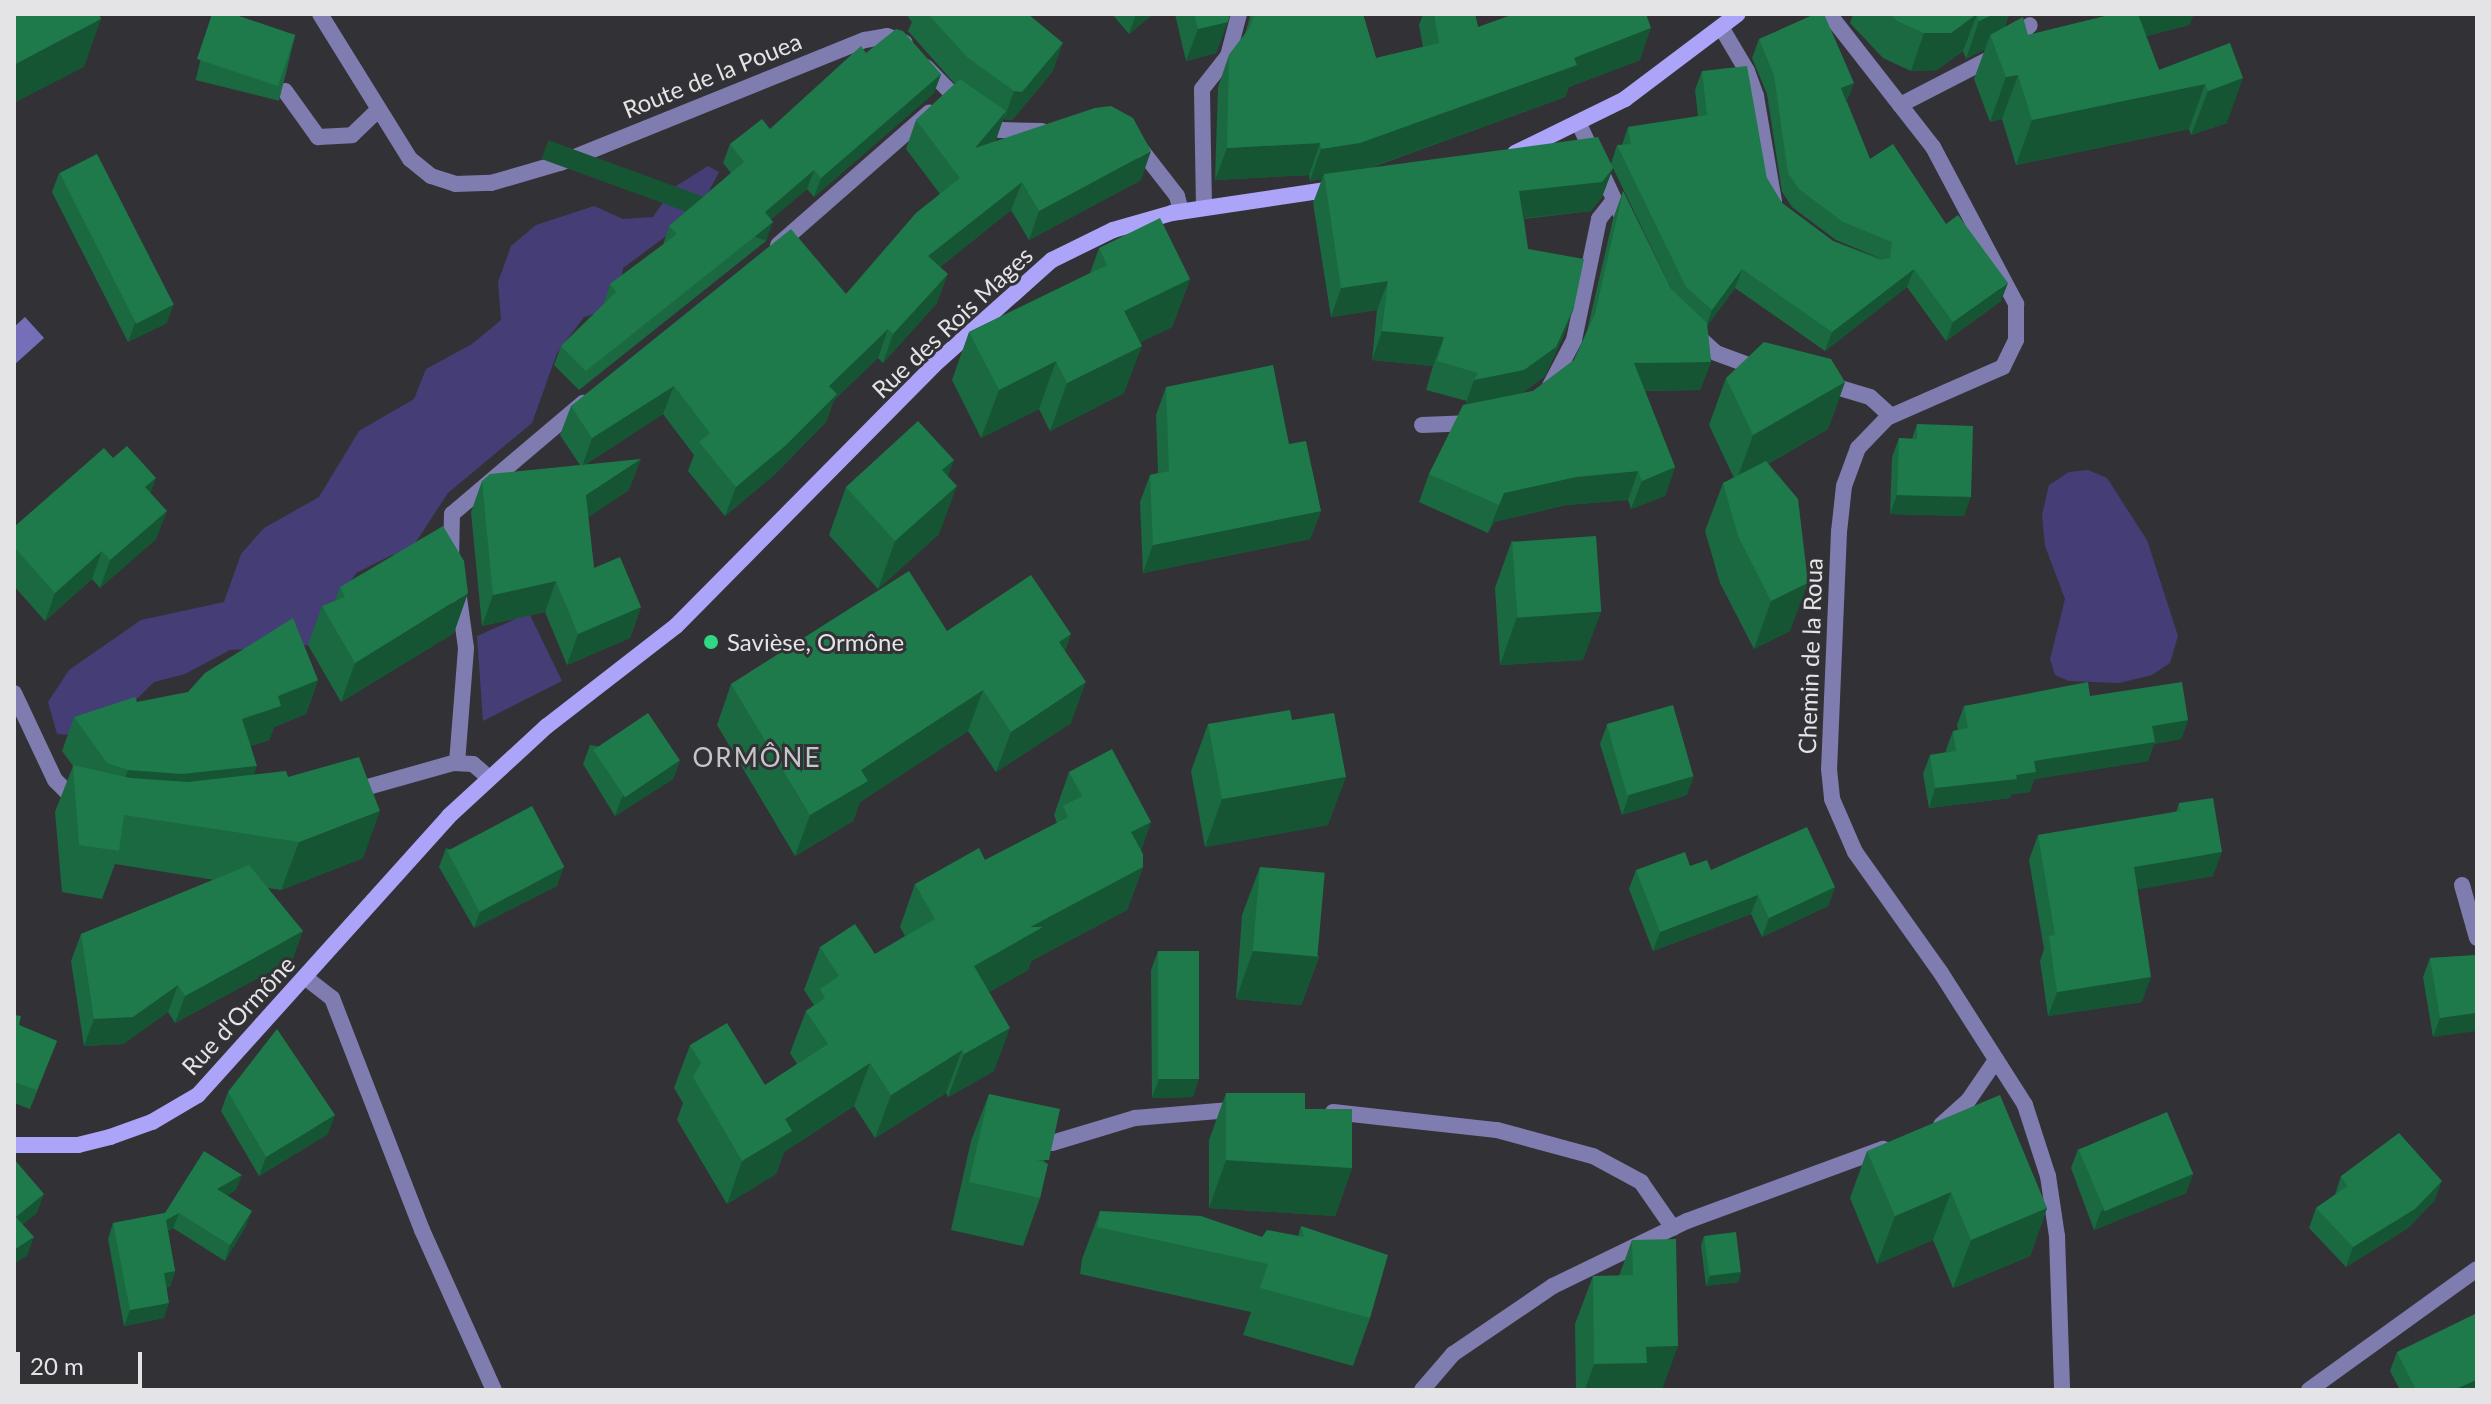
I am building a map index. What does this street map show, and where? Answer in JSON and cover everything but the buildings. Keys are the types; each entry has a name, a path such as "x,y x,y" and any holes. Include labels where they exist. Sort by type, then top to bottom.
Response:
{"street":[{"name":"Route de la Pouea","path":"320,14 377,111 410,159 431,176 473,184 560,163 887,36 902,40 949,94 1000,130 1026,133 1055,128"},
{"path":"1204,207 1202,89 1228,56 1239,14"},
{"path":"1499,158 1580,126 1643,87 1738,14"},
{"name":"Chemin de la Roua","path":"1829,14 1933,147 2010,289 2017,333 2010,359 1995,374 1891,416 1876,425 1858,448 1841,507 1829,738 1832,799 1861,863 2025,1105 2048,1176 2059,1264 2062,1390"},
{"path":"1900,105 1999,54 2030,25"},
{"path":"1721,27 1747,71 1771,196 1784,215"},
{"path":"285,91 318,137 352,135 377,111"},
{"path":"764,257 949,94"},
{"path":"1580,126 1635,243"},
{"path":"1120,131 1143,149 1181,211"},
{"name":"Rue des Rois Mages","path":"347,929 489,778 676,626 934,365 1031,275 1093,239 1181,211 1359,185"},
{"path":"1533,401 1554,383 1570,350 1590,250 1603,209 1614,200"},
{"path":"1682,322 1716,353 1791,377 1856,390 1879,402 1891,416"},
{"path":"457,763 466,620 451,560 452,514 599,389"},
{"path":"1422,425 1485,420"},
{"path":"14,693 55,780 76,802 99,810"},
{"path":"326,797 457,763 473,764 489,778"},
{"path":"2462,885 2477,938"},
{"name":"Rue d'Ormône","path":"14,1145 78,1145 152,1122 198,1095 347,929"},
{"path":"306,978 332,998 422,1230 494,1390"},
{"path":"1926,1133 1958,1113 1996,1060"},
{"path":"1052,1143 1168,1113 1257,1110"},
{"path":"1313,1111 1459,1124 1593,1156 1641,1182 1673,1228"},
{"path":"1422,1390 1453,1354 1514,1309 1673,1228 1900,1143"},
{"path":"2309,1390 2477,1269"}],"shaded area":[{"path":"708,166 719,172 708,193 681,225 623,268 616,307 584,317 557,353 532,423 448,493 408,554 392,555 356,573 311,645 230,650 185,674 154,682 98,737 57,734 48,702 69,670 141,620 224,602 241,554 264,528 319,497 359,431 414,399 426,369 472,344 501,320 498,282 511,246 536,225 594,206 623,219 653,217 673,188"},
{"path":"25,317 44,338 14,365 14,327"},
{"path":"2088,470 2107,478 2147,540 2178,636 2170,663 2152,675 2119,683 2069,681 2055,675 2050,659 2065,599 2045,546 2042,515 2049,485 2069,472"},
{"path":"529,613 562,681 483,721 477,636"}],"place":[{"name":"Savièse, Ormône","path":"711,642"}],"district":[{"name":"ORMÔNE","path":"757,758"}]}
